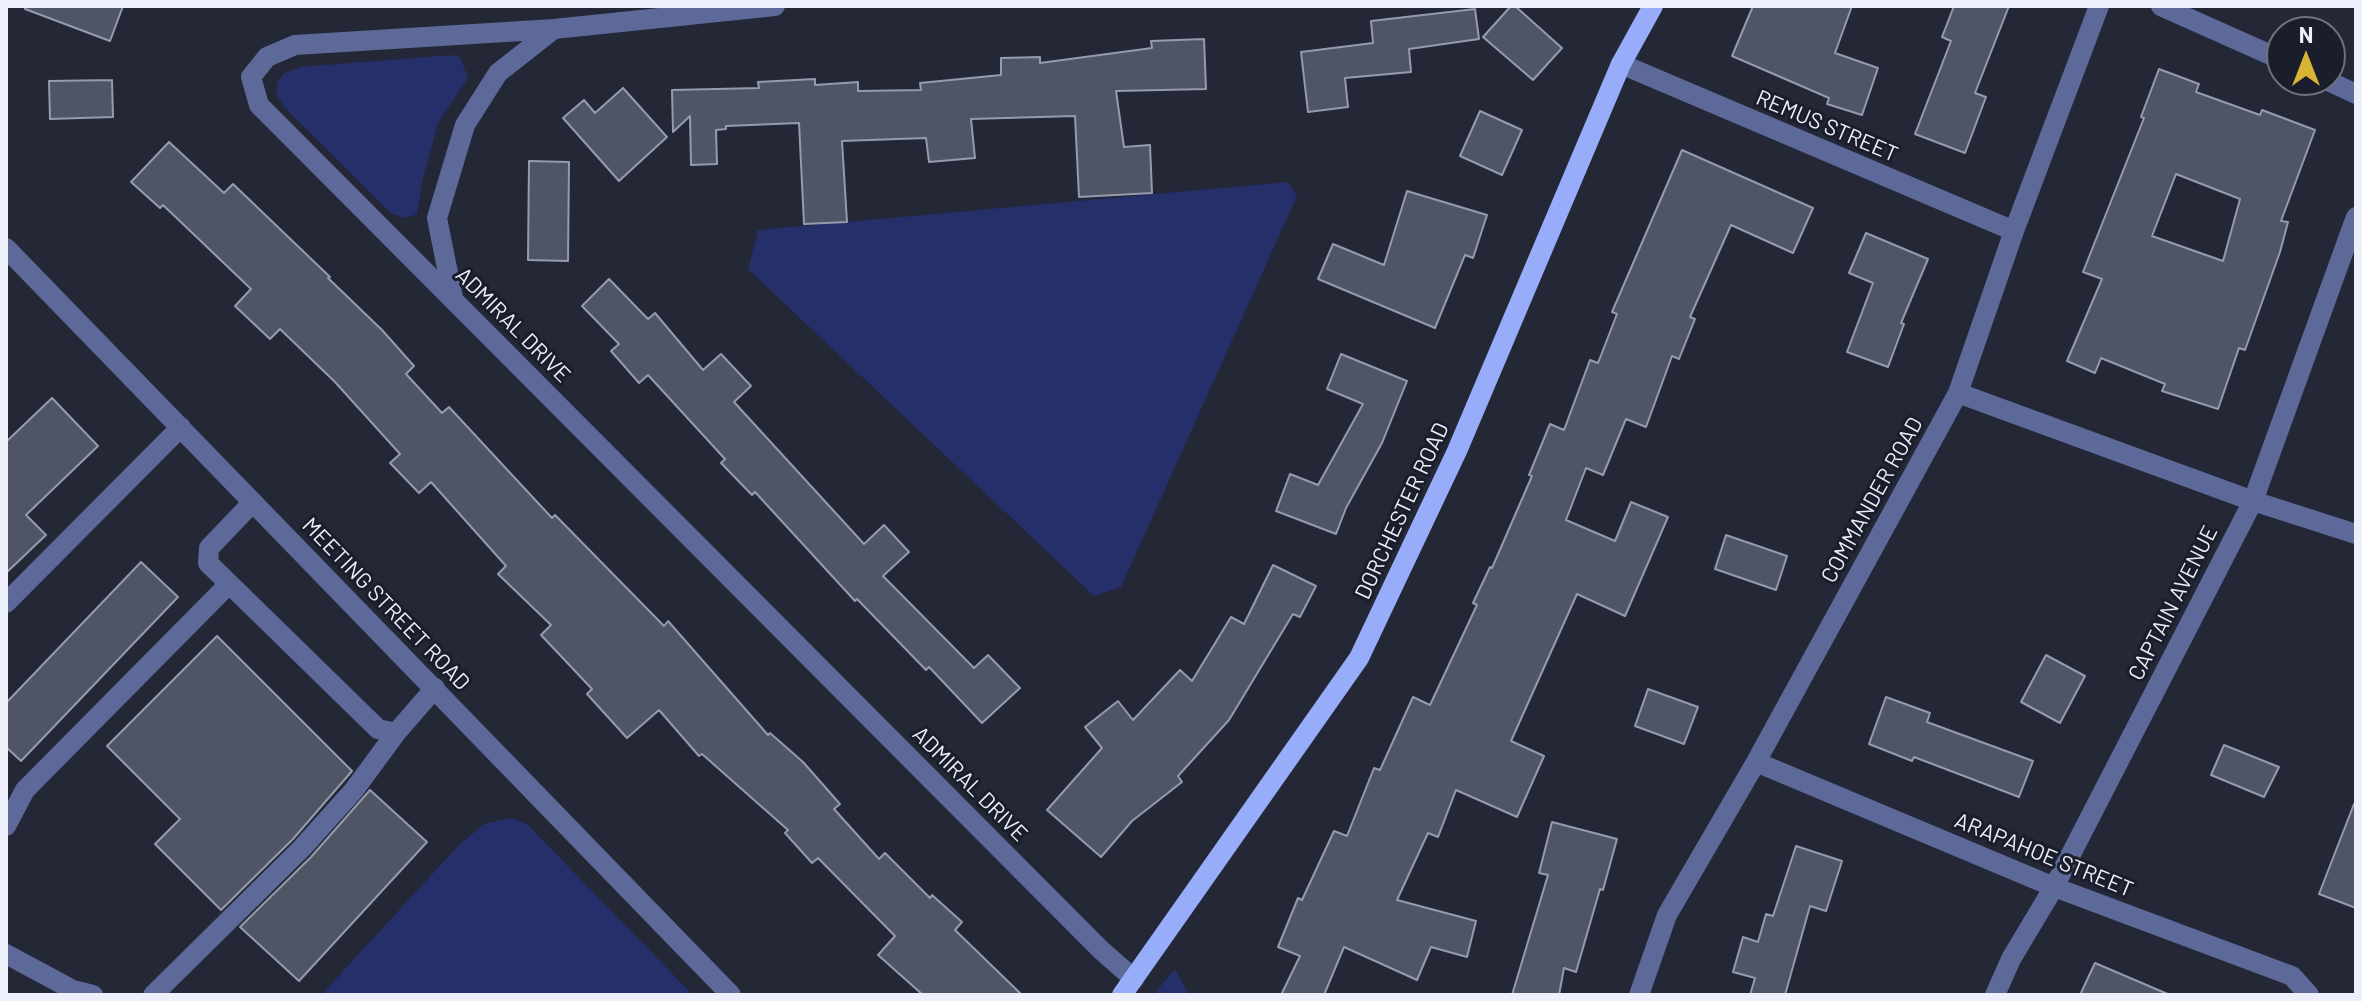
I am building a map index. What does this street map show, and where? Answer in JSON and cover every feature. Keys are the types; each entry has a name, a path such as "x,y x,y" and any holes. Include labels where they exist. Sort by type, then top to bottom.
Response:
{"main road":[{"name":"DORCHESTER ROAD","path":"1128,987 1359,658 1457,451 1621,64 1653,6"}],"street":[{"name":"ADMIRAL DRIVE","path":"775,6 554,29 295,45 267,57 251,77 259,105 1101,950 1128,987"},
{"name":"COMMANDER ROAD","path":"1639,995 1667,915 1756,762 1958,393 2014,231 2099,6"},
{"path":"2161,6 2266,53"},
{"path":"453,298 437,218 465,125 498,73 554,29"},
{"name":"REMUS STREET","path":"1621,64 2014,231"},
{"name":"CAPTAIN AVENUE","path":"1995,995 2011,959 2054,887 2253,501 2356,217"},
{"name":"MEETING STREET ROAD","path":"6,248 731,995"},
{"path":"1958,393 2253,501 2356,534"},
{"path":"6,603 181,427"},
{"path":"253,502 209,548 208,563 378,729 396,733"},
{"path":"6,826 25,790 229,584"},
{"path":"153,995 302,848 354,790 396,733 435,688"},
{"name":"ARAPAHOE STREET","path":"1756,762 2054,887 2292,976 2309,995"},
{"path":"6,954 73,990 93,995"}],"shaded area":[{"path":"451,55 460,57 468,78 438,123 417,214 406,218 392,214 285,108 277,96 277,83 283,74 300,67"},
{"path":"1288,182 1297,196 1121,587 1094,596 748,269 758,230"},
{"path":"511,818 527,824 693,995 321,995 458,846 484,824"},
{"path":"1175,969 1189,995 1153,995 1169,976"}],"building":[{"path":"25,6 123,6 110,41 25,9"},
{"path":"1511,6 1515,6 1562,48 1533,80 1483,37"},
{"path":"1753,6 1852,6 1835,53 1878,68 1862,115 1827,104 1829,98 1732,56"},
{"path":"1954,6 2009,6 1975,93 1986,97 1965,153 1915,134 1951,41 1942,37"},
{"path":"1475,9 1479,39 1409,49 1411,72 1345,78 1348,107 1308,112 1301,52 1373,43 1371,21"},
{"path":"1204,39 1206,89 1116,91 1124,147 1150,145 1152,193 1079,197 1075,116 971,119 975,158 929,162 926,138 842,141 847,222 804,224 799,123 726,126 726,129 716,130 717,164 691,165 690,116 673,132 672,90 759,88 758,82 815,79 815,85 858,82 858,91 921,90 920,83 1001,75 1001,58 1040,57 1040,63 1152,48 1151,41"},
{"path":"2159,69 2199,84 2196,92 2260,115 2262,110 2315,130 2281,221 2288,222 2280,252 2245,350 2239,348 2218,409 2162,391 2165,384 2101,358 2095,373 2067,361 2102,279 2083,272 2144,118 2141,117","holes":["2176,174 2240,199 2223,261 2152,236"]},
{"path":"112,80 113,117 50,119 49,81"},
{"path":"623,88 667,137 619,181 563,118 584,100 595,113"},
{"path":"1480,111 1522,130 1502,175 1460,156"},
{"path":"169,142 224,193 233,184 330,277 414,366 406,374 442,413 449,407 552,518 555,515 664,626 668,621 768,735 770,733 803,762 840,804 834,809 879,859 885,853 930,898 932,895 962,922 955,930 1022,995 923,995 878,955 895,936 818,858 812,863 785,833 788,830 702,754 699,756 659,710 627,738 587,694 592,689 541,635 551,625 498,574 506,566 431,482 419,493 390,463 400,454 335,382 280,329 270,339 235,306 251,289 163,205 160,208 131,182"},
{"path":"1682,150 1813,208 1793,253 1731,225 1690,317 1695,319 1679,359 1672,356 1646,427 1626,419 1603,475 1586,468 1566,520 1615,541 1631,502 1668,517 1625,616 1577,594 1511,741 1544,756 1517,817 1456,790 1438,837 1428,833 1397,900 1476,921 1467,957 1431,947 1417,980 1344,947 1324,995 1281,995 1300,956 1278,947 1298,898 1302,900 1334,831 1347,836 1374,768 1380,770 1413,697 1430,705 1477,605 1473,603 1492,568 1532,476 1529,475 1550,424 1564,430 1590,360 1598,363 1617,314 1612,312"},
{"path":"529,161 569,162 568,261 528,260"},
{"path":"1407,191 1487,215 1473,258 1465,255 1435,328 1318,279 1333,244 1384,265"},
{"path":"1866,233 1928,259 1901,323 1904,324 1888,367 1847,352 1873,283 1849,273"},
{"path":"609,279 648,319 655,313 703,370 721,354 751,386 734,402 864,544 884,525 909,552 883,576 974,668 988,655 1020,688 982,723 929,667 926,670 857,599 855,601 755,492 752,495 721,463 725,459 648,375 639,383 611,351 619,344 582,306"},
{"path":"1341,354 1407,381 1382,443 1346,508 1336,534 1276,511 1290,474 1318,485 1363,404 1327,389"},
{"path":"52,398 98,446 26,515 46,535 6,573 6,442"},
{"path":"1726,535 1787,556 1776,590 1715,569"},
{"path":"141,562 178,597 21,761 6,747 6,703"},
{"path":"1273,565 1316,586 1300,617 1293,614 1229,720 1178,776 1182,782 1132,821 1101,857 1047,810 1102,748 1085,727 1118,701 1133,720 1180,670 1192,681 1231,617 1244,624"},
{"path":"217,636 352,771 293,839 221,910 155,844 180,819 107,746"},
{"path":"2046,655 2085,676 2060,723 2021,702"},
{"path":"1648,689 1698,707 1684,744 1635,726"},
{"path":"1886,697 1930,713 1927,722 2033,761 2019,797 1914,757 1912,761 1869,744"},
{"path":"2224,745 2279,767 2264,797 2211,775"},
{"path":"370,790 427,842 299,981 240,927 311,857"},
{"path":"2356,804 2356,908 2319,894"},
{"path":"1552,822 1617,839 1576,972 1564,968 1559,995 1512,995 1548,875 1539,873"},
{"path":"1796,846 1842,861 1826,911 1810,906 1785,995 1750,995 1755,978 1733,972 1743,937 1758,942 1766,914 1773,916"},
{"path":"2095,963 2170,995 2080,995"}]}
